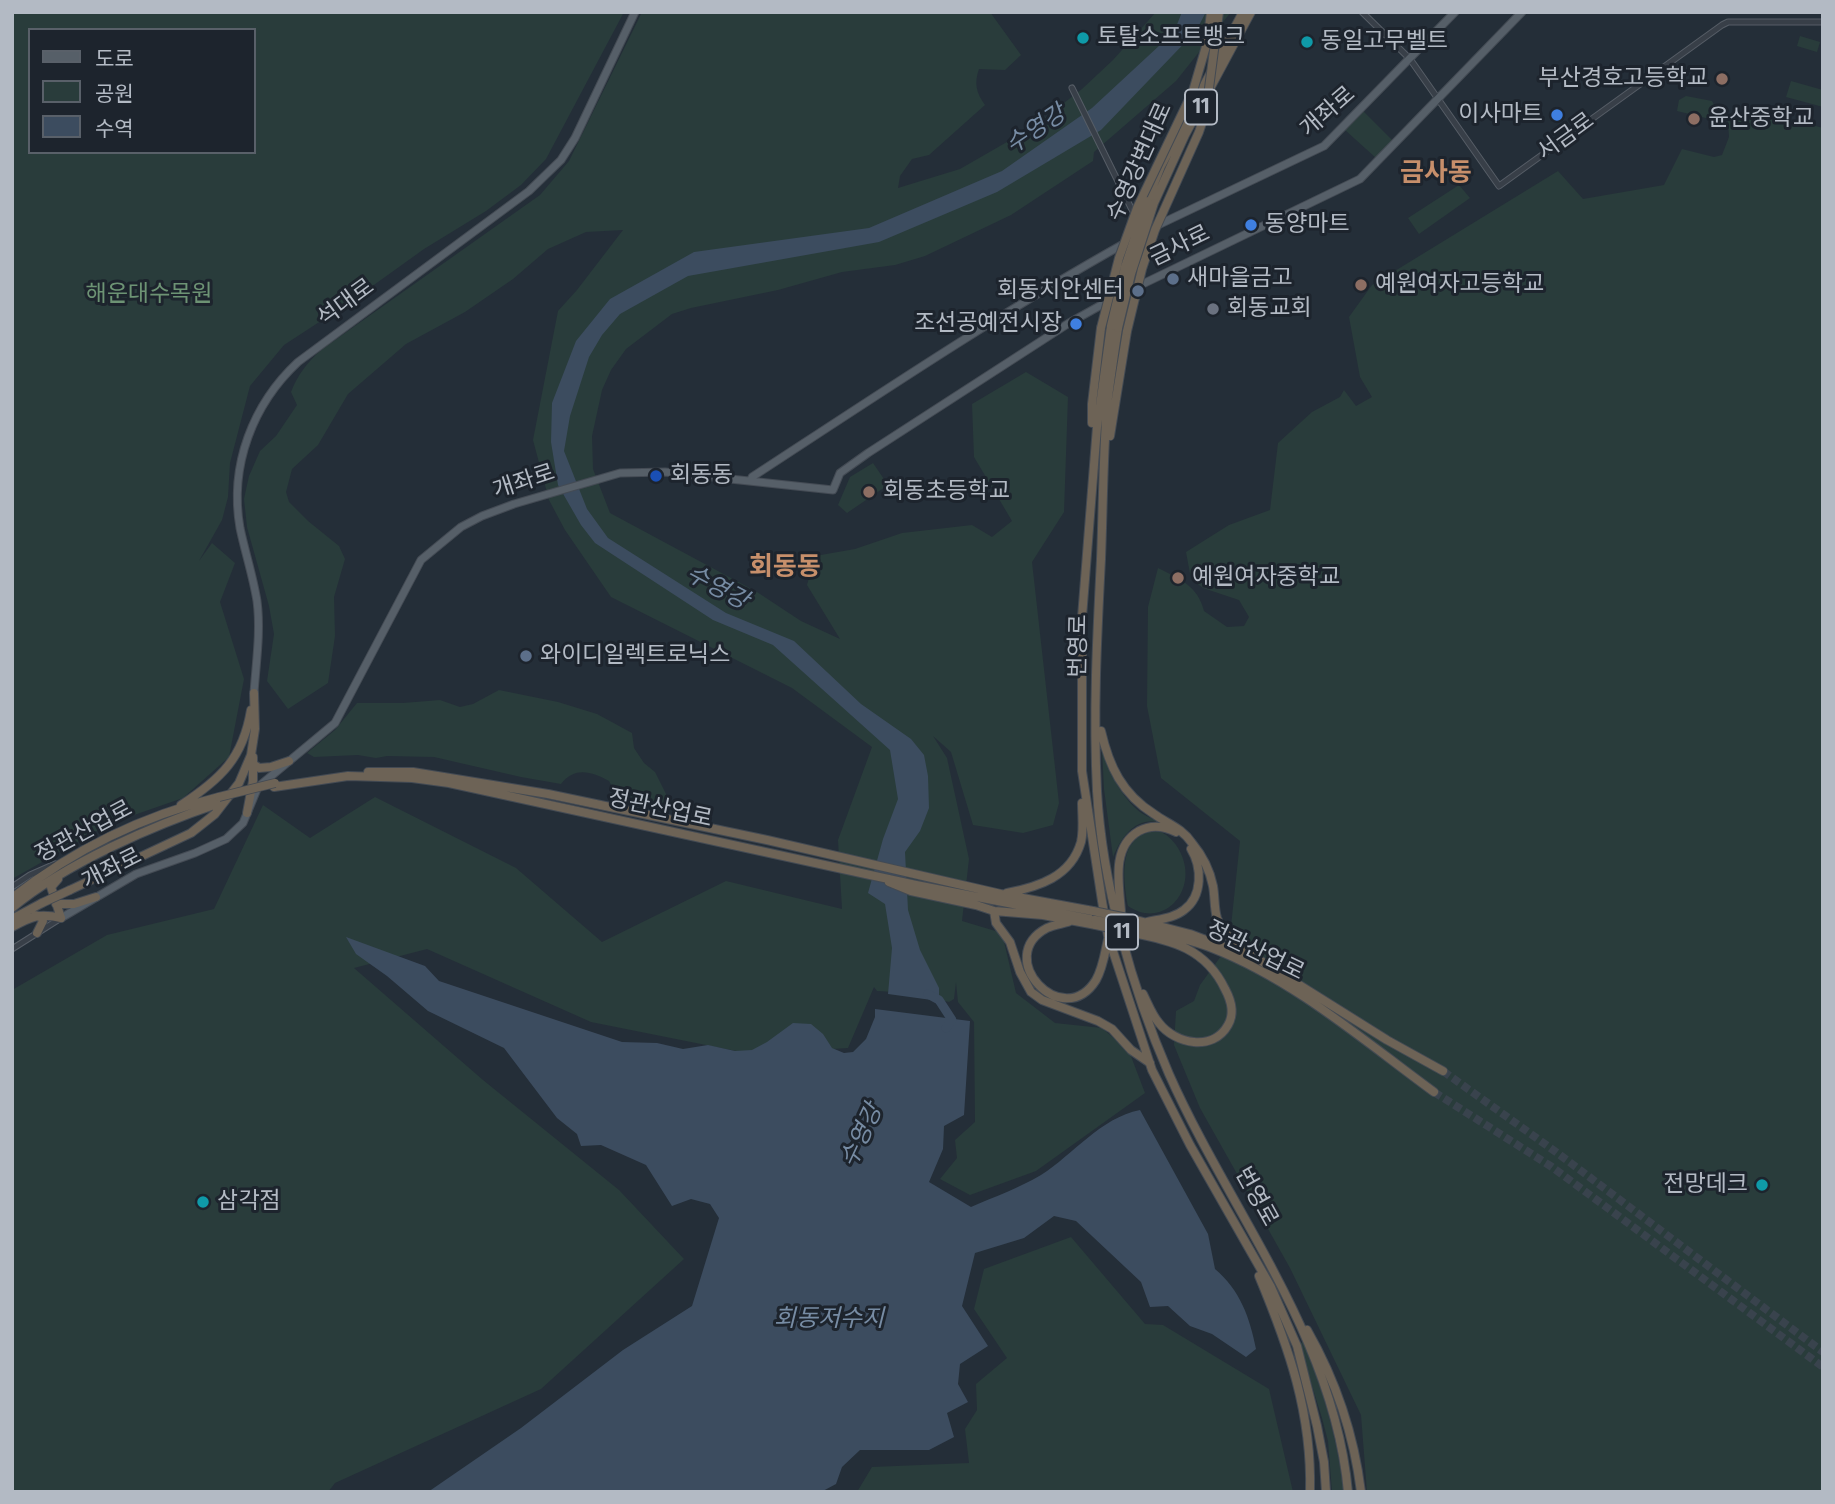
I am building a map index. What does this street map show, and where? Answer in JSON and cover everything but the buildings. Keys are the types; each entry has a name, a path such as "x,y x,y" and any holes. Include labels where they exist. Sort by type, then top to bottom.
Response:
{"highway":[{"name":"수영강변대로","path":"1093,468 1092,404 1101,328 1119,258 1137,208 1193,91 1202,66 1211,12"},
{"path":"1119,328 1155,230 1206,111 1219,12"},
{"name":"번영로","path":"1151,202 1161,166 1242,12"},
{"name":"번영로","path":"1251,12 1151,202 1125,267 1105,470 1097,651 1097,790 1113,895 1150,1027 1189,1115 1274,1273 1323,1357 1347,1422 1361,1492"},
{"name":"번영로","path":"1119,328 1104,366 1082,617 1082,771 1091,842 1108,936 1150,1063 1190,1145 1271,1286 1297,1346 1317,1426 1326,1492"},
{"path":"247,813 253,780 254,693"},
{"path":"168,812 218,778 237,756 244,742 254,693"},
{"path":"1097,714 1110,765 1121,784 1135,801 1178,827 1192,842 1209,872 1217,918 1225,933 1238,946 1261,961"},
{"path":"12,919 191,833 204,824 239,783 253,746"},
{"path":"253,764 264,769 289,761"},
{"path":"1000,897 1048,883 1076,854 1082,837 1082,771"},
{"path":"220,800 275,785 339,774 413,772 548,794 767,840 827,859 1132,927 1190,950 1206,961 1220,979 1230,1000 1232,1013 1228,1025 1217,1036 1205,1042 1178,1040 1158,1023 1133,974"},
{"name":"정관산업로","path":"275,785 348,776 412,778 449,783 765,852 827,859 863,872 1000,897"},
{"name":"정관산업로","path":"12,898 61,861 121,830 168,812 220,800"},
{"name":"정관산업로","path":"12,908 36,888 62,874 183,815 220,800"},
{"path":"1122,932 1119,876 1122,848 1126,841 1142,829 1160,826 1178,833 1188,842 1198,865 1200,880 1194,898 1185,909 1170,917 1143,922"},
{"path":"863,872 911,891 994,911 1044,915 1072,921"},
{"path":"61,918 51,887 62,874"},
{"path":"56,904 74,904 96,897"},
{"path":"994,911 996,923 1010,942 1020,972 1031,992 1112,1029 1131,1050 1150,1063"},
{"path":"12,927 35,915 46,913 61,918"},
{"path":"35,915 43,921 37,933"},
{"path":"1108,936 1100,972 1086,991 1063,998 1040,989 1032,980 1027,956 1038,934 1048,927 1095,919 1132,927"},
{"name":"정관산업로","path":"1132,927 1143,922 1190,934 1261,961 1387,1040 1443,1071"},
{"name":"정관산업로","path":"1132,927 1190,940 1239,960 1308,999 1434,1092"},
{"path":"1158,938 1222,952"},
{"name":"번영로","path":"1248,1248 1284,1335 1296,1375 1309,1443 1310,1492"},
{"name":"번영로","path":"1274,1273 1320,1368 1341,1439 1348,1492"}],"main road":[{"name":"석대로","path":"254,693 258,608 240,528 238,496 245,445 255,418 272,390 298,362 529,191 561,160 575,138 635,12"},
{"name":"개좌로","path":"61,918 136,874 226,839 243,823 258,787 335,723 421,560 453,533 482,516 620,473 649,471 751,481 752,477 1032,296 1162,223 1324,146 1455,12"},
{"name":"금사로","path":"751,481 833,490 840,473 848,467 1069,323 1118,295 1165,275 1360,179 1522,12"}],"street":[{"path":"1362,12 1410,59 1439,98"},
{"name":"서금로","path":"1439,98 1499,186 1722,25 1728,22 1823,22"},
{"path":"1072,88 1143,233"},
{"path":"1136,218 1162,223"},
{"path":"12,887 30,875 61,861"},
{"name":"개좌로","path":"12,948 61,918"}],"green space":[{"name":"해운대수목원","path":"12,12 624,12 546,159 521,185 284,345 250,386 230,463 228,497 222,520 199,561 212,543 235,563 220,602 244,679 229,757 183,798 111,823 12,879"},
{"path":"642,12 990,12 1021,55 1005,70 979,69 977,88 985,105 929,155 912,159 900,176 898,188 960,169 1033,127 1082,89 1113,60 1156,12 1231,12 1176,81 1094,152 1093,161 1011,215 925,256 895,265 842,272 778,290 672,314 626,349 611,370 602,390 592,436 593,469 610,513 757,592 801,621 840,639 807,585 815,556 855,549 902,533 972,525 992,537 1012,521 974,457 972,404 1026,372 1068,397 1064,512 1032,562 1059,803 1053,825 1023,833 973,825 951,752 933,736 947,758 969,859 962,921 1002,933 1016,993 1055,1023 1102,1028 1129,1051 1145,1093 1036,1171 970,1195 940,1179 957,1158 955,1140 975,1122 974,1022 958,1002 956,982 954,999 949,1002 912,993 877,991 874,987 848,1048 751,1054 591,1022 427,949 354,968 483,1080 619,1190 684,1259 541,1389 335,1483 328,1492 12,1492 12,990 107,935 214,909 263,805 310,838 375,797 516,868 602,942 726,881 842,909 838,840 872,747 792,688 611,597 565,530 549,500 533,440 558,311 623,230 586,232 548,249 513,279 465,312 406,344 348,394 318,445 292,469 286,492 289,502 339,546 345,559 334,597 335,636 328,683 288,709 267,681 274,634 247,527 244,499 249,476 260,451 276,436 297,405 291,392 297,380 307,364 321,350 540,195 569,161"},
{"path":"1800,36 1820,42 1817,52 1797,46"},
{"path":"1791,81 1823,90 1823,107 1786,97"},
{"path":"1686,96 1712,101 1716,108 1714,120 1677,111 1679,100"},
{"path":"1751,109 1823,128 1823,1492 1367,1492 1361,1415 1290,1268 1200,1108 1174,1045 1176,1011 1194,1001 1200,985 1229,945 1240,841 1161,778 1147,706 1148,607 1158,568 1193,589 1204,611 1227,627 1244,626 1249,617 1239,600 1203,588 1191,579 1186,552 1229,525 1270,510 1278,443 1312,412 1340,397 1344,390 1356,406 1372,397 1360,377 1349,317 1372,285 1558,171 1583,199 1664,185 1682,149 1714,157 1722,155 1729,137 1728,121"},
{"path":"1363,111 1393,141 1376,158 1345,130"},
{"path":"1459,185 1470,198 1419,234 1408,218"},
{"path":"873,463 888,485 847,513 838,505 850,477"},
{"path":"499,690 558,702 597,714 632,733 634,748 644,763 655,772 671,804 667,808 615,792 609,781 584,772 566,778 561,784 434,757 314,757 307,753 335,730 357,703 440,700 460,707 473,704"},
{"path":"1102,750 1112,775 1127,799 1142,813 1160,822 1143,822 1130,830 1113,857 1104,789"},
{"path":"1158,831 1170,838 1178,848 1184,863 1185,877 1182,891 1176,901 1166,909 1154,913 1141,912 1128,906 1124,870 1126,859 1135,840"},
{"path":"1071,1237 1145,1324 1163,1325 1269,1389 1293,1492 857,1492 872,1467 969,1463 965,1429 977,1410 976,1384 1007,1358 974,1309 984,1269"},
{"path":"1303,1342 1329,1416 1344,1492 1332,1492 1328,1441 1299,1344"}],"water":[{"name":"수영강","path":"1182,12 1206,12 1196,31 1101,130 997,192 879,242 688,276 620,314 602,335 589,357 570,416 564,451 587,509 608,538 726,613 794,641 861,704 911,739 924,755 929,808 920,831 905,852 908,910 920,950 939,988 939,1001 888,994 892,948 885,904 868,893 883,839 898,799 890,750 773,645 713,620 595,543 581,525 558,485 551,442 552,403 576,341 610,299 694,252 869,228 1002,171 1092,108 1174,32"},
{"name":"회동저수지","path":"346,937 425,966 439,981 622,1042 657,1043 683,1049 708,1045 735,1051 752,1050 793,1023 811,1024 823,1034 832,1048 844,1053 853,1052 866,1039 875,1017 875,1009 970,1021 964,1115 944,1126 943,1149 929,1182 971,1207 1041,1175 1112,1121 1140,1110 1208,1234 1215,1269 1231,1286 1243,1305 1256,1349 1246,1357 1212,1334 1190,1326 1168,1306 1150,1307 1141,1282 1076,1221 1054,1216 1024,1238 975,1253 962,1306 988,1346 960,1364 958,1384 968,1402 947,1413 954,1437 929,1450 860,1450 842,1467 836,1484 821,1492 428,1492 521,1428 623,1350 692,1306 719,1218 710,1204 691,1199 672,1206 646,1165 601,1145 581,1146 577,1134 557,1118 504,1048 428,1011 356,954"}],"waterway":[{"name":"수영강","path":"928,994 939,1000 952,1020 946,1028"}],"tunnel":[{"path":"1443,1071 1823,1352"},
{"path":"1434,1092 1552,1167 1823,1367"}],"place":[{"name":"토탈소프트뱅크","path":"1083,38"},
{"name":"동일고무벨트","path":"1307,42"},
{"name":"부산경호고등학교","path":"1722,79"},
{"name":"이사마트","path":"1557,115"},
{"name":"윤산중학교","path":"1694,119"},
{"name":"동양마트","path":"1251,225"},
{"name":"새마을금고","path":"1173,279"},
{"name":"예원여자고등학교","path":"1361,285"},
{"name":"회동치안센터","path":"1138,291"},
{"name":"회동교회","path":"1213,309"},
{"name":"조선공예전시장","path":"1076,324"},
{"name":"회동동","path":"656,476"},
{"name":"회동초등학교","path":"869,492"},
{"name":"예원여자중학교","path":"1178,578"},
{"name":"와이디일렉트로닉스","path":"526,656"},
{"name":"전망데크","path":"1762,1185"},
{"name":"삼각점","path":"203,1202"}],"district":[{"name":"금사동","path":"1436,174"},
{"name":"회동동","path":"785,568"}]}
